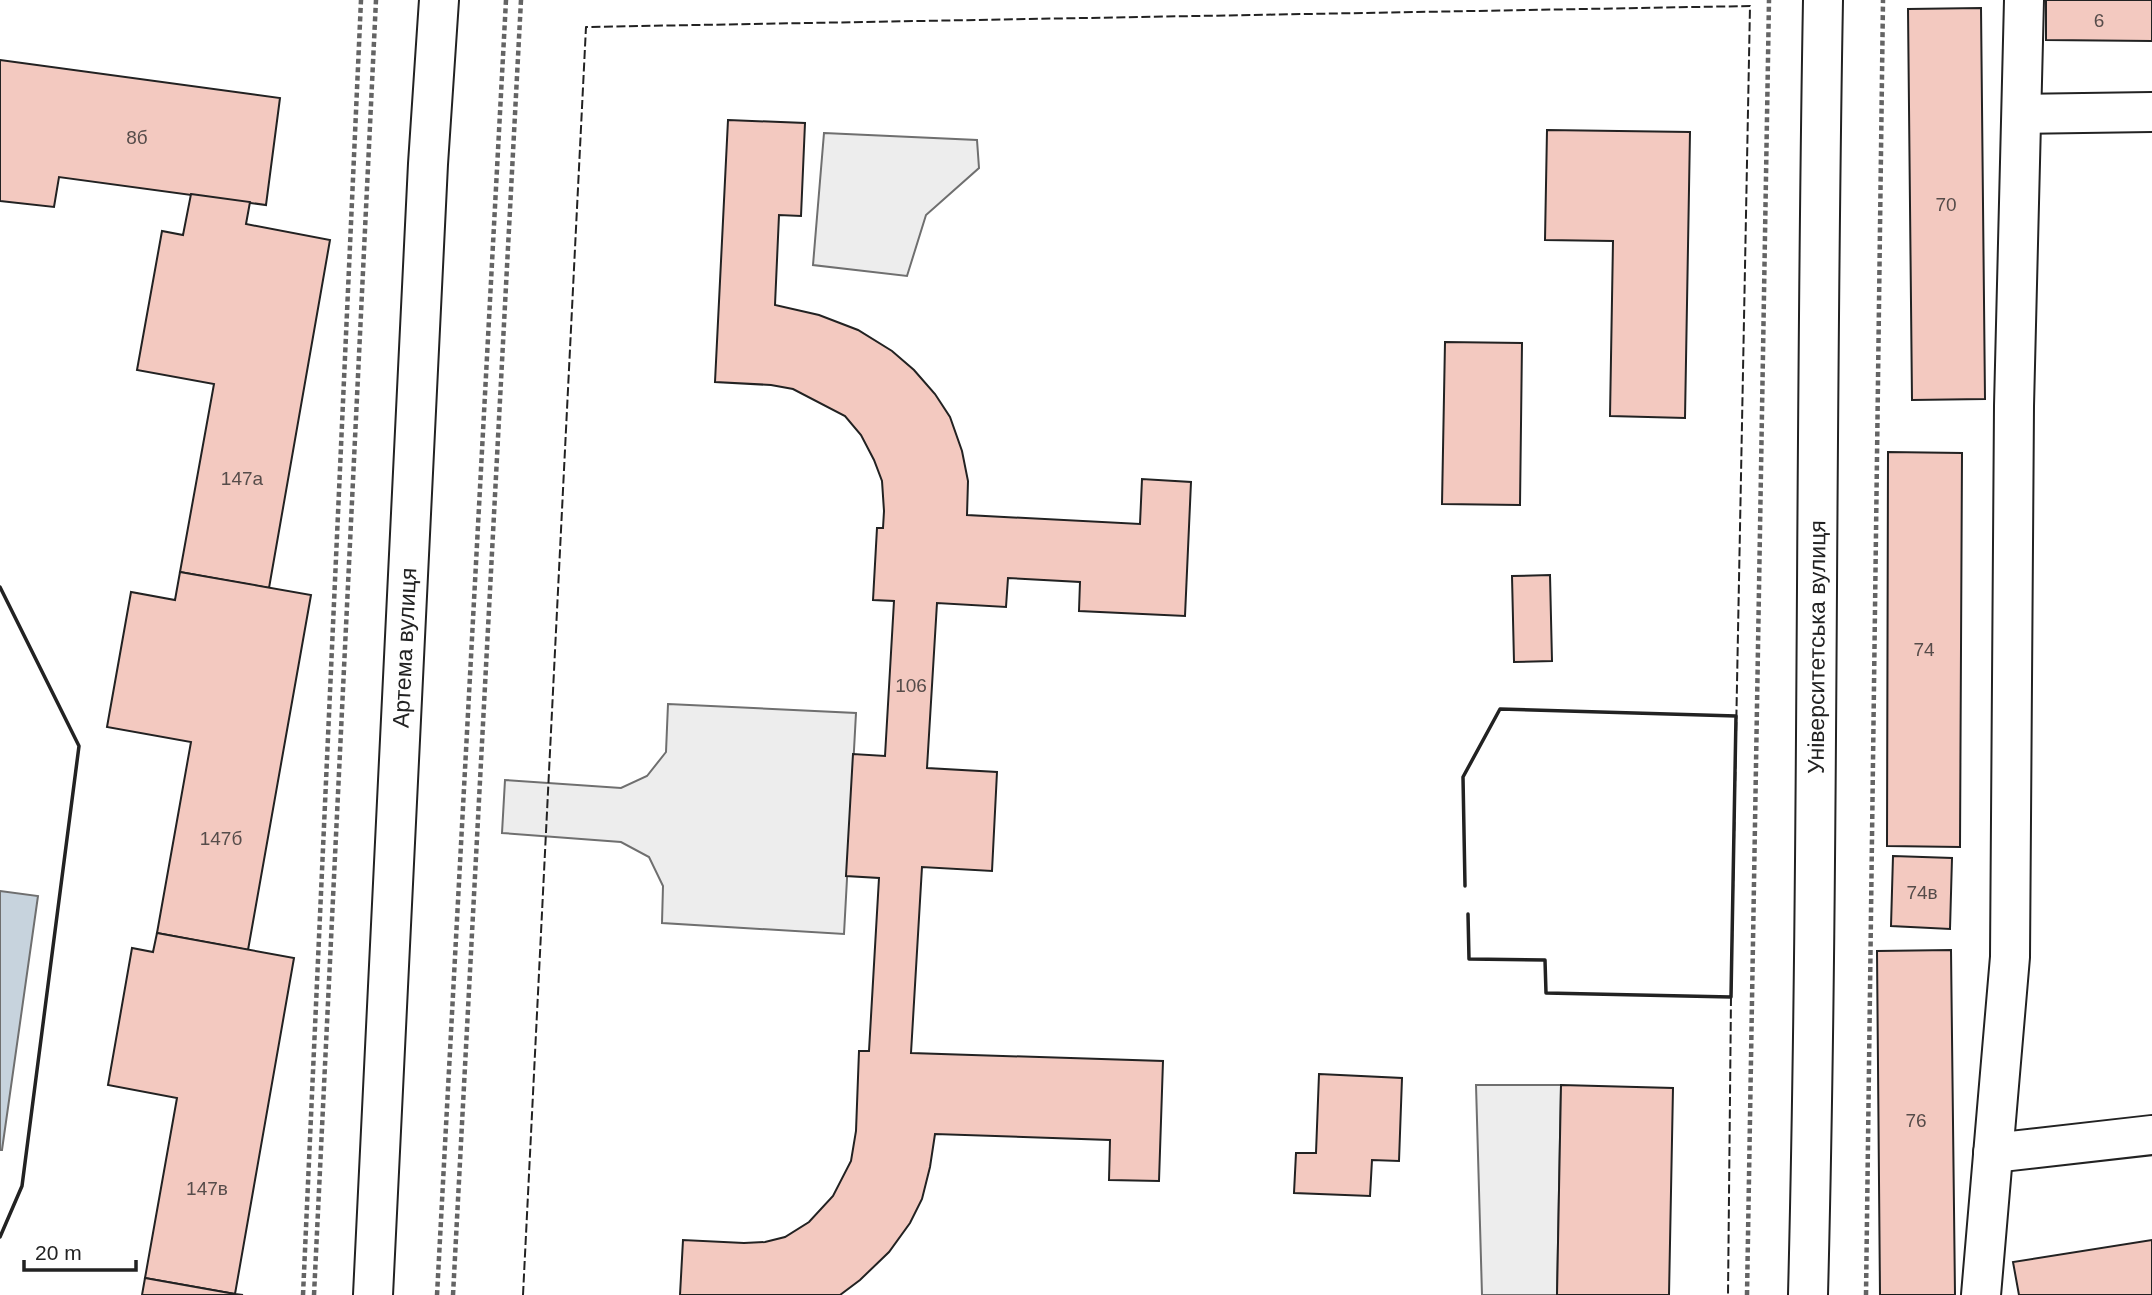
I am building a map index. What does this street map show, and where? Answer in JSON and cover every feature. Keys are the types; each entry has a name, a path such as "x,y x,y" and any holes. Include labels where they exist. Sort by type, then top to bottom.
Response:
{"main road":[{"name":"Артема вулиця","path":"373,1295 428,164 439,0"},
{"name":"Університетська вулиця","path":"1808,1295 1812,1132 1823,0"},
{"path":"1981,1295 2010,957 2014,406 2024,0"},
{"path":"2022,114 2152,112"},
{"path":"1993,1153 2152,1135"}],"path":[{"path":"303,1295 361,0"},
{"path":"314,1295 376,0"},
{"path":"437,1295 506,0"},
{"path":"453,1295 521,0"},
{"path":"1747,1295 1769,0"},
{"path":"1866,1295 1883,0"}],"shaded area":[{"path":"824,133 977,140 979,168 926,215 907,276 813,265"},
{"path":"668,704 856,713 844,934 662,923 663,886 649,857 621,842 502,833 505,780 621,788 647,776 666,752"},
{"path":"0,891 38,896 2,1150 0,1150"},
{"path":"1476,1085 1561,1085 1557,1295 1482,1295"}],"building":[{"path":"2046,0 2152,0 2152,41 2046,40"},
{"path":"1981,8 1985,399 1912,400 1908,9"},
{"path":"0,60 280,98 266,205 59,177 54,207 0,201"},
{"path":"728,120 805,123 801,216 779,215 775,305 819,315 858,330 892,351 914,370 950,417 962,451 968,481 967,515 1140,524 1142,479 1191,482 1185,616 1079,611 1080,582 1008,578 1006,607 937,603 927,768 997,772 992,871 922,867 911,1053 1163,1061 1159,1181 1109,1180 1110,1140 935,1134 922,1199 910,1223 889,1252 840,1295 680,1295 683,1240 744,1243 785,1237 809,1222 833,1196 851,1161 856,1131 859,1051 869,1051 879,878 846,876 853,754 885,756 894,601 873,600 877,528 883,528 882,481 861,435 845,416 793,389 715,382"},
{"path":"1547,130 1690,132 1685,418 1610,416 1613,241 1545,240"},
{"path":"191,194 250,202 246,224 330,240 269,588 180,572 214,384 137,370 162,231 183,235"},
{"path":"1445,342 1522,343 1520,505 1442,504"},
{"path":"1888,452 1962,453 1960,847 1887,846"},
{"path":"180,572 311,595 248,950 157,933 191,742 107,727 131,592 175,600"},
{"path":"1550,575 1552,661 1514,662 1512,576"},
{"path":"1893,856 1952,858 1950,929 1891,926"},
{"path":"157,933 294,958 235,1294 145,1278 177,1098 108,1085 132,948 153,952"},
{"path":"1951,950 1955,1295 1880,1295 1877,951"},
{"path":"1319,1074 1402,1078 1399,1161 1372,1160 1370,1196 1294,1193 1296,1153 1316,1153"},
{"path":"1561,1085 1673,1088 1669,1295 1557,1295"},
{"path":"2152,1240 2152,1295 2019,1295 2013,1262"},
{"path":"145,1278 235,1294 243,1295 142,1295"}],"fence":[{"path":"523,1295 586,27 1750,6 1728,1295"}],"wall":[{"path":"0,587 79,746 22,1186 0,1237"},
{"path":"1465,886 1463,777 1500,709 1736,716 1731,997 1546,993 1545,960 1469,959 1468,914"}]}
